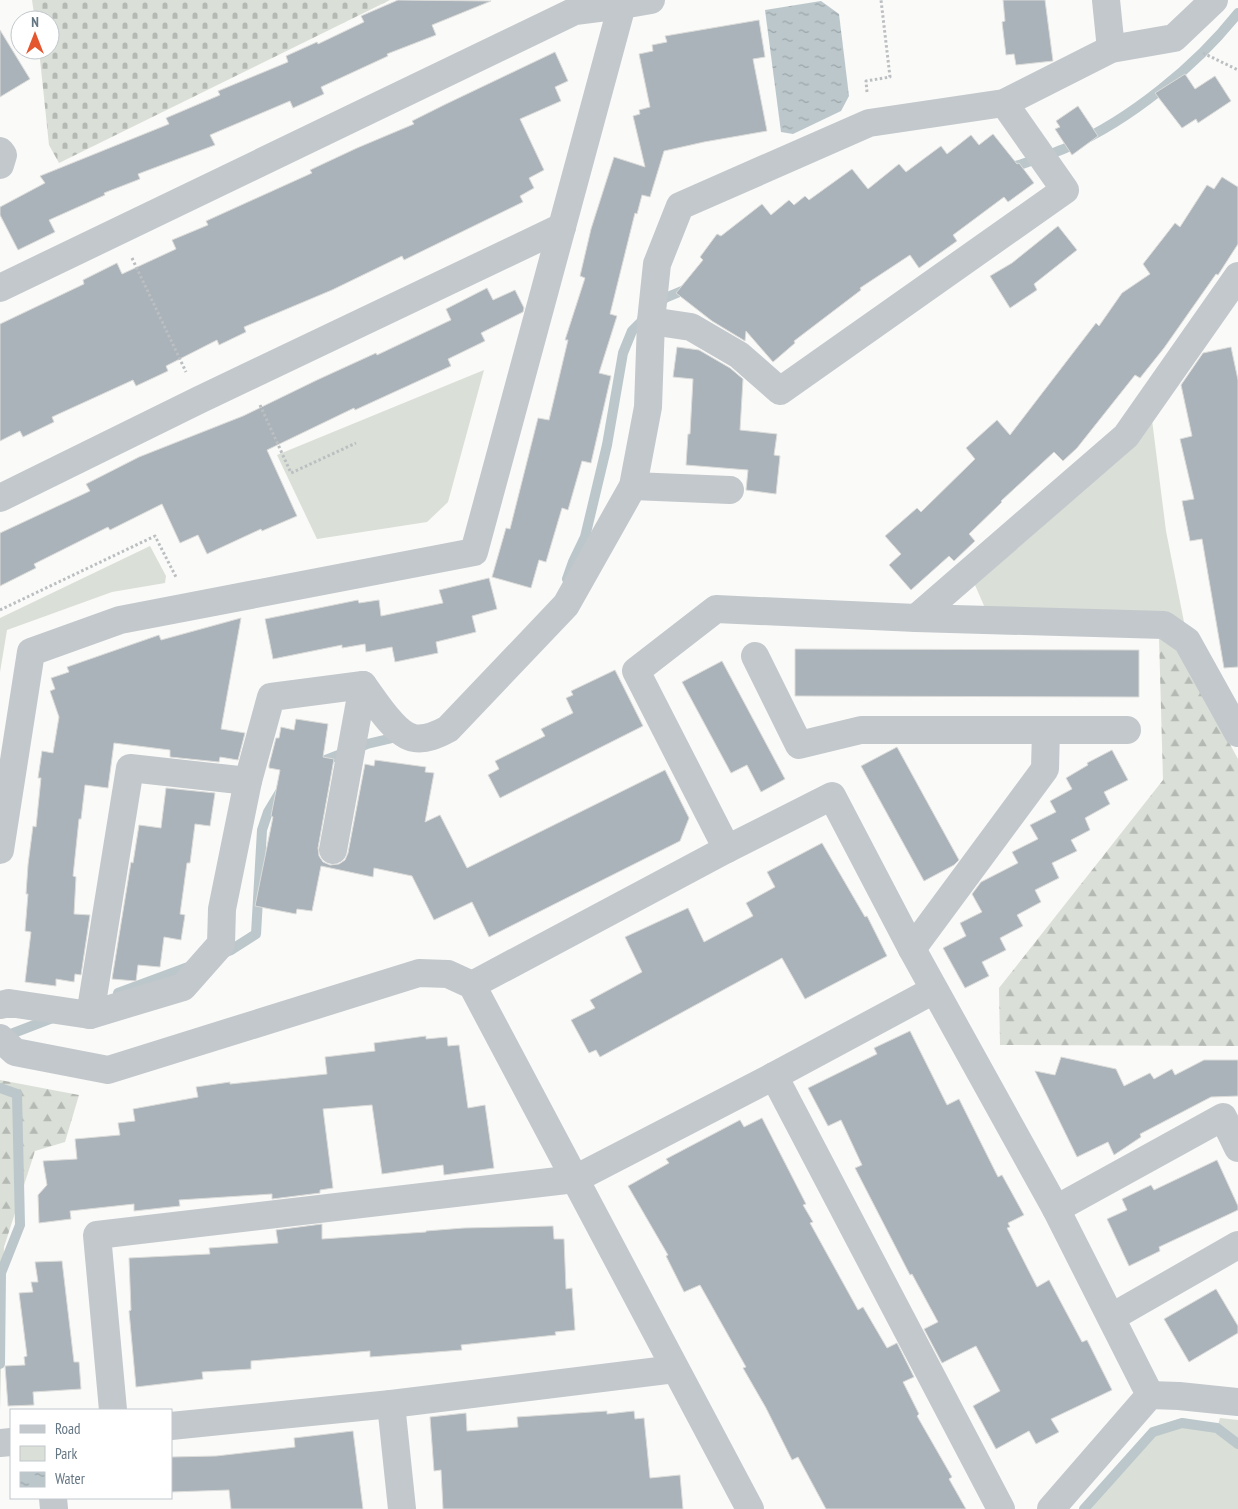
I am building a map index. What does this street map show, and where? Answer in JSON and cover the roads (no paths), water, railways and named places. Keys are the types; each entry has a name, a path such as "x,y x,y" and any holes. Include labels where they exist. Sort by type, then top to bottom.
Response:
{"street":[{"path":"0,288 575,12 651,0"},
{"path":"1106,0 1111,49"},
{"path":"363,685 397,730 413,738 432,737 448,729 566,604 633,486 648,407 651,321 657,264 680,206 869,123 1004,103 1111,49 1174,38 1214,0"},
{"path":"0,850 31,652 120,620 474,552 622,5"},
{"path":"651,321 691,327 739,355 780,391 1065,190 1004,103"},
{"path":"0,151 3,154 0,165"},
{"path":"0,498 247,377 562,227"},
{"path":"916,618 1126,436 1238,276"},
{"path":"633,486 730,490"},
{"path":"727,849 636,671 716,610 1164,625 1187,641 1238,733"},
{"path":"755,656 799,746 861,730 1126,730"},
{"path":"0,1005 9,1003 90,1015 183,987 221,944 222,909 248,781 271,697 363,685"},
{"path":"333,850 363,685"},
{"path":"912,949 1045,770 1046,730"},
{"path":"90,1015 130,768 248,781"},
{"path":"472,985 727,849 832,796 934,990 1056,1209 1150,1395"},
{"path":"8,1045 108,1070 419,973 448,974 472,985 750,1509"},
{"path":"113,1409 97,1235 575,1178 774,1076 934,990"},
{"path":"774,1076 1002,1509"},
{"path":"1056,1209 1223,1117 1238,1148"},
{"path":"1112,1317 1238,1245"},
{"path":"172,1426 391,1404 675,1369"},
{"path":"1179,1396 1238,1384"},
{"path":"1150,1395 1238,1402"},
{"path":"1051,1509 1150,1395"},
{"path":"391,1404 402,1509"}],"water":[{"path":"821,1 839,14 849,96 841,111 793,134 781,132 765,10"}],"waterway":[{"path":"1007,169 1068,147 1091,136 1138,107 1182,72 1238,13"},
{"path":"658,305 665,298 689,288"},
{"path":"567,579 585,537 607,445 623,353 632,331 646,317"},
{"path":"318,763 367,744 401,736"},
{"path":"221,954 256,934 262,830 268,812 280,792"},
{"path":"118,993 191,966"},
{"path":"3,1037 55,1017"},
{"path":"0,1088 17,1094 20,1225 1,1273 0,1364"},
{"path":"1084,1509 1153,1432 1182,1423 1217,1428 1238,1444"}]}
